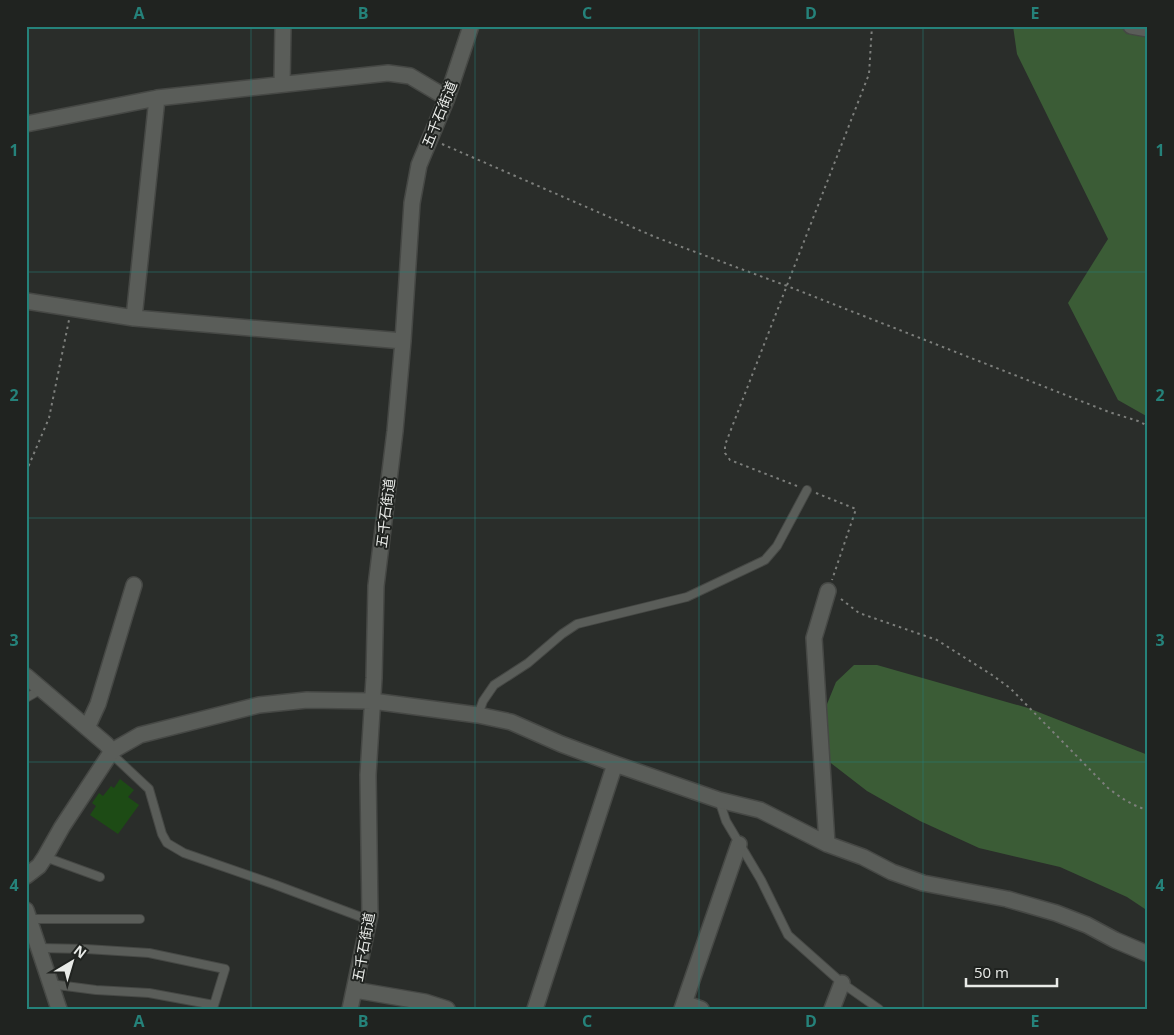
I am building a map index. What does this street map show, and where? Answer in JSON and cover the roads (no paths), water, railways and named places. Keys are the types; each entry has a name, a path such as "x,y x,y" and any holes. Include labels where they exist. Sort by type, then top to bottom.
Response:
{"street":[{"path":"282,84 283,26"},
{"name":"五千石街道","path":"350,1009 370,920 368,774 376,586 395,431 412,203 420,165 447,98 471,26"},
{"path":"1132,26 1148,29"},
{"path":"26,124 157,98 388,73 410,76 447,98"},
{"path":"134,318 157,98"},
{"path":"26,301 134,318 403,341"},
{"path":"87,728 98,704 134,585"},
{"path":"827,844 814,638 828,591"},
{"path":"26,676 112,751"},
{"path":"26,876 39,866 112,751 140,735 259,705 307,700 372,701 478,715 511,722 561,744 615,764 719,800 760,810 827,844 863,857 892,872 923,883 1007,899 1056,913 1087,925 1115,940 1148,954"},
{"path":"535,1009 615,764"},
{"path":"701,1009 683,1006 739,844"},
{"path":"28,914 58,1009"},
{"path":"832,1009 842,983"},
{"path":"355,990 425,1002 447,1009"}],"lane":[{"path":"478,715 483,701 494,685 528,663 562,634 577,624 688,597 765,560 777,546 807,490"},
{"path":"26,698 40,690"},
{"path":"112,751 117,759 149,789 162,834 168,843 184,853 370,920"},
{"path":"719,800 726,821 761,880 788,935 842,983 879,1009"},
{"path":"45,857 100,877"},
{"path":"28,914 140,919"},
{"path":"39,948 149,953 226,969 214,1005 149,993 96,990 50,984"}]}
